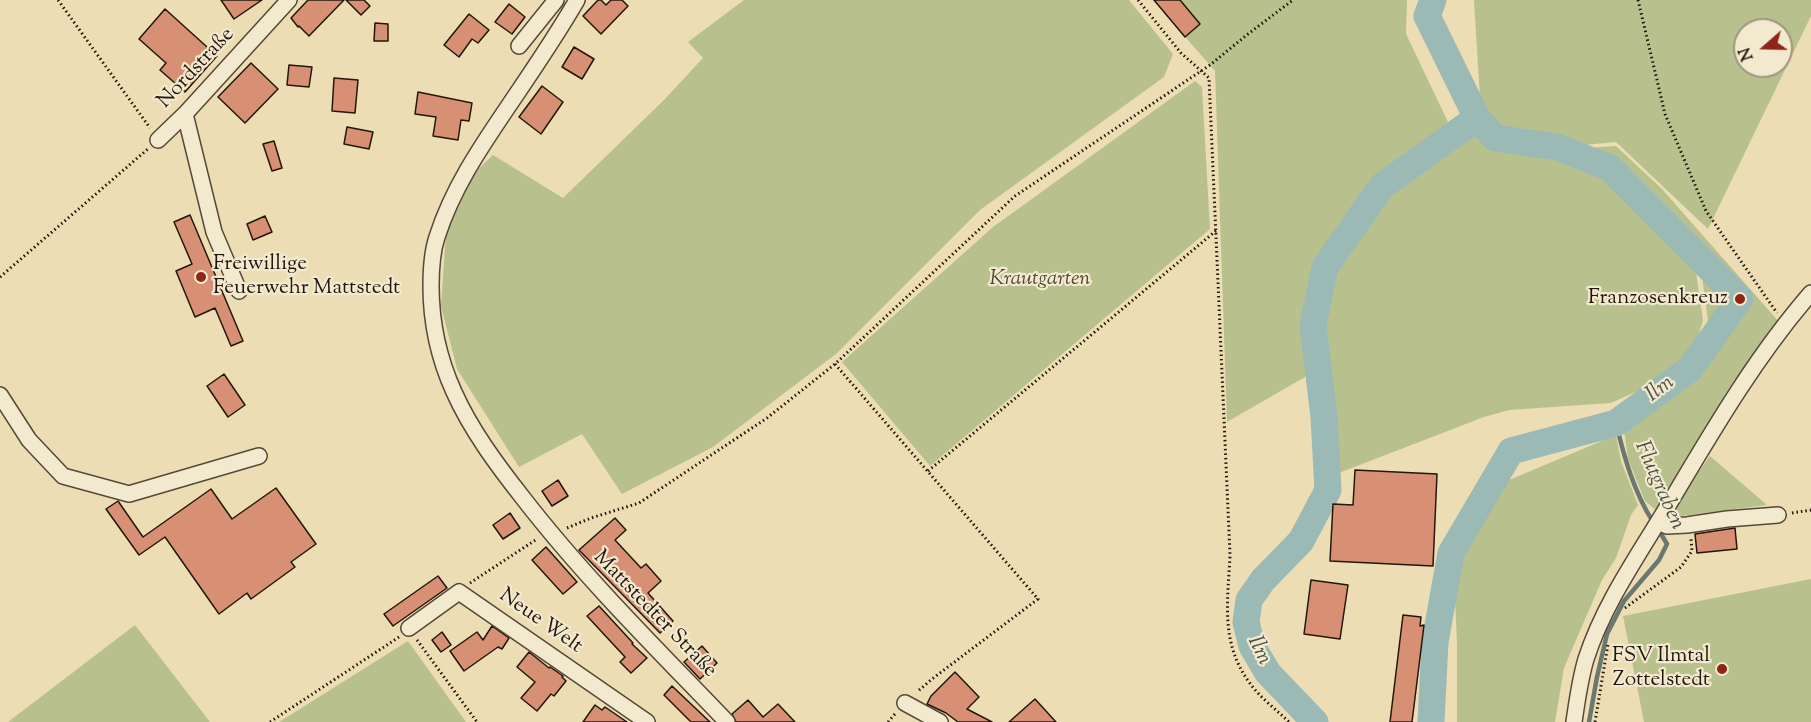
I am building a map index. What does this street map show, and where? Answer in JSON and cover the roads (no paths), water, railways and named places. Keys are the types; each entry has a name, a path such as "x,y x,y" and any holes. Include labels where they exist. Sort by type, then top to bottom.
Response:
{"street":[{"name":"Nordstraße","path":"158,140 185,114 289,0"},
{"path":"519,46 556,0"},
{"name":"Mattstedter Straße","path":"577,0 559,31 467,168 447,208 436,240 431,272 431,307 439,349 454,392 475,431 498,466 574,562 727,722"},
{"path":"185,114 214,232 239,291"},
{"path":"1574,722 1586,659 1601,623 1623,581 1702,448 1761,358 1811,293"},
{"path":"0,395 29,440 63,476 117,492 129,494 259,456"},
{"path":"1656,528 1778,514"},
{"name":"Neue Welt","path":"409,628 459,592 647,722"},
{"path":"905,703 940,722"}],"waterway":[{"name":"Ilm","path":"1431,722 1435,642 1451,553 1511,451 1616,423 1690,369 1740,299 1610,168 1557,147 1495,138 1477,118 1427,16 1433,0"},
{"name":"Ilm","path":"1315,722 1268,673 1252,646 1246,622 1249,600 1263,580 1301,541 1328,490 1324,417 1313,325 1325,267 1382,186 1477,118"},
{"name":"Flutgraben","path":"1616,423 1630,474 1653,522"},
{"name":"Flutgraben","path":"1589,722 1607,634 1624,601 1659,560 1667,544 1658,529"}],"place":[{"name":"Freiwillige Feuerwehr Mattstedt","path":"201,277"},
{"name":"Franzosenkreuz","path":"1740,299"},
{"name":"FSV Ilmtal Zottelstedt","path":"1722,669"}],"park label":[{"name":"Krautgarten","path":"1040,280"}]}
